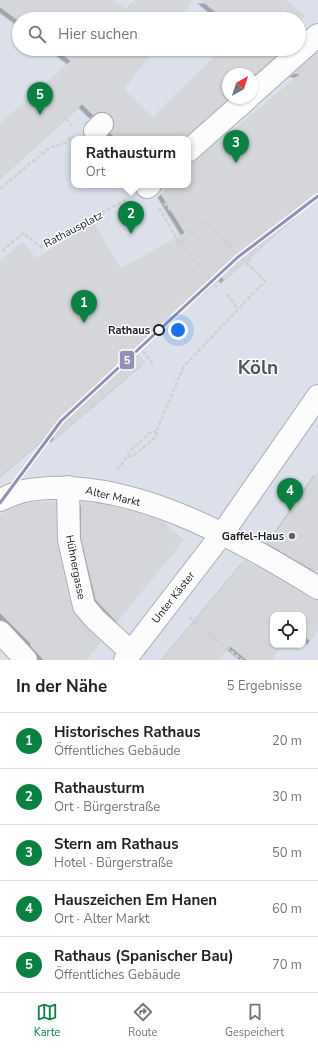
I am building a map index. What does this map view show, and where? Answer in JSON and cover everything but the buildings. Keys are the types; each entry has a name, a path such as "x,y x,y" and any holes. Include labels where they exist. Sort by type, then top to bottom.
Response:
{"street":[{"path":"306,46 318,35"},
{"path":"258,89 295,56"},
{"path":"191,148 241,104"},
{"path":"222,534 318,396"},
{"name":"Alter Markt","path":"0,500 22,491 68,487 100,491 138,500 222,534 261,553 318,588"},
{"name":"Hühnergasse","path":"68,487 69,540 84,606 128,656"},
{"name":"Unter Käster","path":"128,656 222,534"},
{"path":"0,632 26,660"}],"path":[{"path":"78,136 92,129"},
{"path":"0,189 49,148 71,140"},
{"name":"Rathausplatz","path":"2,251 23,233 41,247 144,188"},
{"path":"149,188 180,243 217,287"},
{"path":"156,432 152,431 129,452 128,456 133,456 157,436 156,432 184,366 265,280 217,234 207,222 180,243"},
{"path":"185,229 190,234"},
{"path":"246,258 250,262 252,254"},
{"path":"228,295 237,308"},
{"path":"143,352 153,364"},
{"path":"170,601 242,660"}],"shaded area":[{"path":"0,0 318,0 318,660 0,660"}],"tram line":[{"name":"5","path":"0,503 61,421 238,257 318,196"}],"place":[{"name":"Rathaus (Spanischer Bau)","path":"40,115"},
{"name":"Stern am Rathaus","path":"236,163"},
{"name":"Rathausturm","path":"131,234"},
{"name":"Historisches Rathaus","path":"84,323"},
{"name":"Rathaus","path":"159,330"},
{"name":"Hauszeichen Em Hanen","path":"290,511"},
{"name":"Gaffel-Haus","path":"292,536"}],"district":[{"name":"Köln","path":"258,367"}]}
